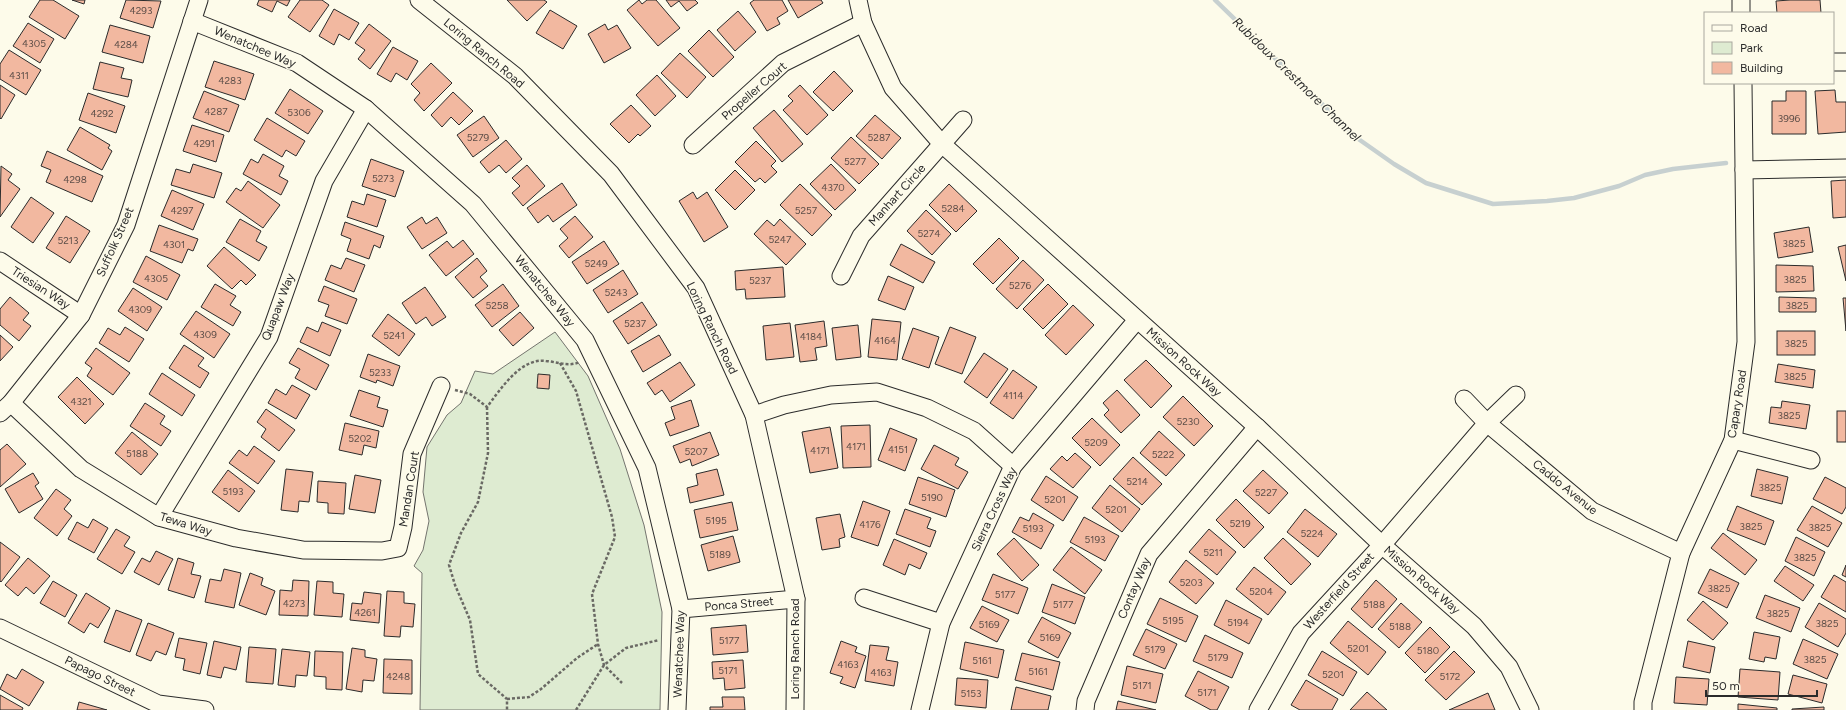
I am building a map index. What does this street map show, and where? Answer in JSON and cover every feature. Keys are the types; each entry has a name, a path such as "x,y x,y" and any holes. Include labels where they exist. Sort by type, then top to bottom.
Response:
{"street":[{"name":"Suffolk Street","path":"6,408 81,315 126,225 199,0"},
{"name":"Loring Ranch Road","path":"419,0 515,76 610,174 696,288 754,415 796,599 795,710"},
{"name":"Mission Rock Way","path":"858,0 863,22 893,88 942,144 1257,428 1382,545 1474,626 1509,667 1530,710"},
{"path":"1741,0 1741,12"},
{"name":"Wenatchee Way","path":"192,21 297,63 366,109 473,204 585,340 647,468 681,609 677,710"},
{"name":"Propeller Court","path":"693,145 783,64 863,22"},
{"path":"1834,62 1846,62"},
{"name":"Capary Road","path":"1643,710 1643,702 1681,553 1733,440 1746,342 1743,84"},
{"name":"Quapaw Way","path":"159,517 269,337 324,181 366,109"},
{"name":"Manhart Circle","path":"840,276 861,236 963,120"},
{"path":"1744,170 1846,168"},
{"name":"Triesian Way","path":"0,262 81,315"},
{"name":"Sierra Cross Way","path":"920,710 941,623 1013,466 1137,320"},
{"name":"Mandan Court","path":"398,548 403,527 412,454 441,386"},
{"path":"754,415 784,405 831,395 877,392 927,408 974,431 1013,466"},
{"name":"Westerfield Street","path":"1258,710 1301,633 1382,545 1487,423 1516,395"},
{"name":"Caddo Avenue","path":"1464,399 1487,423 1592,511 1681,553"},
{"name":"Tewa Way","path":"6,408 81,469 159,517 236,538 303,550 382,551 398,548"},
{"name":"Contay Way","path":"1085,710 1086,701 1149,554 1257,428"},
{"path":"1733,440 1812,460"},
{"path":"864,598 941,623"},
{"name":"Ponca Street","path":"681,609 796,599"},
{"name":"Papago Street","path":"0,628 157,707 205,710"}],"path":[{"path":"592,356 572,365 544,360 530,363 509,379 487,407 488,453 478,502 461,533 449,565 455,585 470,620 478,674 507,699 529,698 577,658 598,644"},
{"path":"560,363 576,392 612,517 615,537 592,594 598,644 604,665 622,683"},
{"path":"441,386 470,394 487,407"},
{"path":"576,710 604,665 626,648 659,640"},
{"path":"507,699 507,710"}],"green space":[{"path":"555,332 588,376 620,449 644,525 662,612 660,710 420,710 422,573 414,566 423,550 429,521 423,492 427,447 447,415 461,403 475,371 493,374"}],"building":[{"path":"40,0 53,0 79,16 65,39 29,17"},
{"path":"72,0 85,0 84,4"},
{"path":"126,0 161,1 153,28 120,18"},
{"path":"259,0 290,0 287,6 277,1 272,12 257,5"},
{"path":"300,0 322,0 329,5 310,32 288,17"},
{"path":"507,0 544,0 547,2 527,21"},
{"path":"639,0 642,4 647,0 656,0 680,28 658,46 627,10"},
{"path":"666,0 695,0 698,3 687,11 679,1 671,7"},
{"path":"754,0 782,0 788,11 777,18 780,24 767,31 750,3"},
{"path":"788,0 821,0 823,3 798,18"},
{"path":"1820,0 1821,12 1777,12 1776,1"},
{"path":"334,9 359,23 349,40 339,34 334,45 319,36"},
{"path":"550,10 577,26 563,49 536,33"},
{"path":"738,11 756,32 735,51 717,30"},
{"path":"28,23 54,39 40,63 13,46"},
{"path":"369,24 391,41 370,69 358,59 365,50 355,43"},
{"path":"605,24 608,30 617,25 631,48 604,63 588,34"},
{"path":"110,25 150,36 143,63 102,52"},
{"path":"709,30 734,57 713,77 688,51"},
{"path":"393,47 418,61 407,80 396,73 391,82 377,74"},
{"path":"9,50 41,70 26,95 0,79 0,64"},
{"path":"680,53 706,77 687,98 661,73"},
{"path":"214,61 254,74 245,100 205,87"},
{"path":"100,62 124,68 121,78 132,80 128,97 93,89"},
{"path":"431,63 452,83 424,111 414,100 420,93 411,84"},
{"path":"834,71 853,91 833,111 813,92"},
{"path":"657,75 676,96 655,116 636,95"},
{"path":"0,85 15,95 1,119 0,118"},
{"path":"800,85 828,115 807,135 783,110 793,101 788,96"},
{"path":"290,89 323,111 308,134 275,113"},
{"path":"1835,90 1836,102 1846,102 1846,132 1818,134 1815,91"},
{"path":"204,91 239,105 229,132 193,118"},
{"path":"1786,91 1806,91 1806,134 1772,134 1772,101 1786,101"},
{"path":"453,92 473,111 459,125 451,117 442,127 431,115"},
{"path":"88,93 125,106 116,133 79,120"},
{"path":"631,105 651,126 640,136 638,134 629,143 610,124"},
{"path":"774,110 803,144 782,162 753,128"},
{"path":"875,115 901,138 882,159 856,136"},
{"path":"484,116 499,138 473,157 457,135"},
{"path":"267,118 305,141 296,156 286,150 282,157 254,140"},
{"path":"192,125 224,135 216,162 183,151"},
{"path":"80,127 110,145 108,148 112,151 102,170 67,150"},
{"path":"851,137 879,164 859,184 831,158"},
{"path":"506,140 522,159 506,173 499,165 489,173 480,162"},
{"path":"756,141 776,161 771,166 777,172 765,183 760,178 755,182 735,162"},
{"path":"47,151 103,176 92,202 46,182 51,170 41,166"},
{"path":"263,154 284,166 279,176 288,181 281,195 243,174 251,159 258,163"},
{"path":"371,159 404,171 395,197 362,186"},
{"path":"193,164 222,173 214,198 171,185 176,169 190,173"},
{"path":"831,164 856,190 835,210 810,184"},
{"path":"527,165 545,186 523,206 512,193 520,186 512,178"},
{"path":"1,166 12,174 8,180 20,189 0,217"},
{"path":"735,170 755,190 735,210 715,190"},
{"path":"1846,180 1846,217 1833,218 1831,181"},
{"path":"248,181 280,205 263,228 226,202 236,188 241,191"},
{"path":"562,183 577,205 553,222 548,215 538,223 527,208"},
{"path":"800,184 832,215 812,236 780,205"},
{"path":"949,184 977,211 956,232 929,205"},
{"path":"172,190 204,204 193,230 161,216"},
{"path":"693,192 697,199 707,192 728,227 704,242 679,201"},
{"path":"367,194 386,200 377,227 347,217 352,201 364,205"},
{"path":"31,197 54,213 33,243 11,227"},
{"path":"926,210 951,234 932,255 907,231"},
{"path":"66,216 90,231 70,263 46,248"},
{"path":"575,216 593,237 569,258 559,246 568,238 560,229"},
{"path":"422,217 426,224 437,217 447,233 422,249 407,227"},
{"path":"240,219 261,231 256,241 267,247 259,261 226,242"},
{"path":"780,219 806,244 786,265 754,234 767,220 774,226"},
{"path":"345,222 384,236 380,248 374,245 369,259 347,251 351,239 341,235"},
{"path":"159,225 198,239 193,251 188,249 182,263 150,251"},
{"path":"1809,227 1813,252 1778,258 1774,233"},
{"path":"999,238 1019,258 993,284 973,264"},
{"path":"463,240 474,254 446,276 429,255 447,241 453,248"},
{"path":"604,241 619,264 587,284 572,262"},
{"path":"901,244 935,262 923,283 890,265"},
{"path":"1846,245 1846,281 1838,247"},
{"path":"224,247 256,275 246,285 241,280 232,289 207,266"},
{"path":"146,256 180,275 167,300 133,282"},
{"path":"346,258 365,265 354,292 325,280 331,265 341,269"},
{"path":"477,258 487,271 480,277 488,286 473,298 455,277"},
{"path":"1023,260 1044,280 1017,309 996,289"},
{"path":"1776,265 1813,266 1814,291 1776,292"},
{"path":"783,267 785,297 746,299 745,289 736,290 735,271"},
{"path":"623,270 638,294 608,313 593,290"},
{"path":"888,276 914,287 905,310 878,300"},
{"path":"215,284 236,296 230,305 241,312 233,326 201,307"},
{"path":"503,284 519,306 492,327 475,305"},
{"path":"1048,284 1068,304 1043,329 1023,309"},
{"path":"324,286 357,299 347,324 325,316 329,305 318,301"},
{"path":"425,287 446,317 432,326 426,317 416,324 402,303"},
{"path":"133,288 162,307 147,331 118,311"},
{"path":"10,297 29,313 23,320 31,326 19,341 0,325 0,309"},
{"path":"1779,297 1816,298 1816,312 1779,312"},
{"path":"1843,298 1846,298 1846,331"},
{"path":"642,302 657,325 628,344 613,321"},
{"path":"1073,305 1094,325 1066,355 1045,335"},
{"path":"196,311 230,334 214,358 180,334"},
{"path":"520,312 534,328 513,346 499,330"},
{"path":"388,314 415,334 399,356 372,336"},
{"path":"872,319 901,322 897,360 868,357"},
{"path":"824,321 827,346 815,348 817,360 800,362 795,325"},
{"path":"322,322 341,330 330,356 300,342 307,327 318,332"},
{"path":"790,323 794,357 766,360 763,326"},
{"path":"858,325 861,357 836,360 832,328"},
{"path":"125,327 144,339 129,362 99,343 108,328 120,335"},
{"path":"950,327 976,337 962,374 935,364"},
{"path":"913,328 939,337 929,368 902,359"},
{"path":"1777,331 1815,331 1815,355 1777,355"},
{"path":"0,335 13,347 0,361"},
{"path":"659,335 671,355 643,372 631,351"},
{"path":"184,345 204,358 198,366 209,373 200,388 169,368"},
{"path":"96,348 130,373 113,395 87,376 92,368 85,363"},
{"path":"298,348 329,365 316,390 295,378 300,369 289,363"},
{"path":"984,353 1008,369 987,398 964,382"},
{"path":"368,354 400,366 393,386 377,380 376,383 360,377"},
{"path":"1146,360 1172,386 1151,408 1124,380"},
{"path":"680,362 695,385 670,402 662,390 655,395 647,383"},
{"path":"1778,364 1815,370 1813,388 1775,382"},
{"path":"1013,370 1037,387 1013,419 990,403"},
{"path":"162,373 195,395 182,416 149,394"},
{"path":"538,374 550,375 549,389 537,388"},
{"path":"77,377 104,404 85,424 58,397"},
{"path":"292,385 310,395 296,419 268,403 276,389 286,395"},
{"path":"359,390 380,397 377,407 388,410 383,427 350,416"},
{"path":"1117,390 1140,415 1121,433 1104,415 1109,410 1103,403"},
{"path":"1183,396 1213,426 1194,446 1163,417"},
{"path":"691,400 699,426 670,436 665,423 675,419 671,407"},
{"path":"1782,401 1810,405 1806,429 1769,423 1771,407 1781,408"},
{"path":"145,403 165,416 160,424 171,431 161,446 130,426"},
{"path":"266,409 295,430 279,451 261,437 266,429 257,422"},
{"path":"1837,411 1846,411 1846,442 1837,442"},
{"path":"1092,418 1120,445 1100,466 1072,438"},
{"path":"345,423 379,431 376,448 364,445 362,455 339,450"},
{"path":"870,425 871,467 843,468 841,426"},
{"path":"830,427 838,468 810,473 802,432"},
{"path":"890,428 917,439 905,471 878,460"},
{"path":"1159,431 1185,455 1166,476 1140,453"},
{"path":"132,432 158,454 141,475 115,453"},
{"path":"710,432 719,455 692,466 690,459 680,463 673,446"},
{"path":"7,444 26,464 0,487 0,450"},
{"path":"934,445 959,458 955,465 968,472 958,489 921,469"},
{"path":"254,446 275,461 258,484 229,463 239,450 247,456"},
{"path":"1075,453 1091,467 1073,488 1050,469 1062,456 1067,461"},
{"path":"1133,457 1162,484 1142,505 1113,479"},
{"path":"286,469 313,472 309,502 299,501 298,512 281,510"},
{"path":"717,469 724,495 690,503 687,488 698,485 696,474"},
{"path":"1757,469 1788,477 1782,504 1751,496"},
{"path":"228,470 255,491 239,512 212,492"},
{"path":"1263,470 1288,493 1269,514 1243,491"},
{"path":"33,473 39,483 35,486 43,499 19,513 5,489"},
{"path":"355,475 381,480 375,513 349,509"},
{"path":"1046,476 1078,497 1063,521 1031,500"},
{"path":"918,477 955,490 946,517 909,504"},
{"path":"1825,477 1846,488 1846,507 1842,514 1813,499"},
{"path":"318,481 346,483 344,514 328,513 328,503 317,502"},
{"path":"1110,485 1140,509 1122,532 1092,508"},
{"path":"56,489 71,500 64,509 72,516 57,536 34,518"},
{"path":"1236,499 1264,527 1244,548 1216,520"},
{"path":"863,501 890,511 878,546 851,537"},
{"path":"732,502 738,530 700,538 694,510"},
{"path":"1737,506 1774,521 1765,545 1727,530"},
{"path":"1812,506 1842,523 1828,547 1797,530"},
{"path":"905,509 931,518 927,528 936,531 930,547 896,534"},
{"path":"1305,509 1337,534 1318,557 1287,532"},
{"path":"1033,513 1054,525 1041,549 1012,532 1020,517 1029,521"},
{"path":"840,514 845,537 839,539 840,547 822,550 816,518"},
{"path":"1084,517 1119,536 1105,561 1070,542"},
{"path":"93,519 108,528 94,553 68,539 77,522 88,528"},
{"path":"116,529 130,537 124,546 135,552 122,574 97,559"},
{"path":"1209,529 1236,552 1217,575 1189,552"},
{"path":"1723,533 1757,560 1745,575 1711,548"},
{"path":"733,536 740,562 708,571 701,545"},
{"path":"1796,537 1825,552 1814,576 1785,561"},
{"path":"1014,538 1039,565 1022,581 997,554"},
{"path":"1283,538 1311,564 1291,585 1264,558"},
{"path":"894,539 927,553 920,569 909,564 905,575 883,565"},
{"path":"0,542 20,557 1,582 0,581"},
{"path":"1071,547 1102,570 1085,594 1053,570"},
{"path":"156,551 173,559 159,585 134,572 142,558 150,562"},
{"path":"28,558 50,576 34,594 26,587 18,596 5,585"},
{"path":"178,558 194,563 191,574 201,576 194,598 168,590"},
{"path":"1186,560 1214,583 1196,604 1169,582"},
{"path":"1846,565 1846,577 1842,575"},
{"path":"1785,566 1814,585 1803,601 1774,581"},
{"path":"1254,567 1286,592 1268,615 1236,589"},
{"path":"224,569 241,573 234,608 205,602 210,579 221,581"},
{"path":"1710,569 1739,583 1727,608 1698,593"},
{"path":"250,573 263,578 261,585 275,591 266,615 239,605"},
{"path":"993,574 1028,588 1018,614 982,600"},
{"path":"1834,575 1846,582 1846,612 1821,597"},
{"path":"293,580 309,581 308,616 279,615 280,590 292,591"},
{"path":"1376,580 1397,599 1372,628 1351,609"},
{"path":"53,581 77,595 65,617 40,603"},
{"path":"317,581 333,582 333,593 344,594 342,617 314,615"},
{"path":"1052,584 1085,597 1075,624 1042,612"},
{"path":"387,591 404,592 404,603 415,604 413,627 401,626 400,637 384,636"},
{"path":"364,592 381,594 379,623 350,620 352,603 362,604"},
{"path":"86,593 110,608 98,628 90,623 84,633 68,623"},
{"path":"1765,595 1800,608 1791,632 1756,618"},
{"path":"1160,598 1198,616 1186,642 1147,624"},
{"path":"1226,600 1262,619 1249,644 1214,625"},
{"path":"1703,601 1728,623 1713,640 1687,620"},
{"path":"1401,603 1422,622 1399,648 1378,629"},
{"path":"1819,603 1846,619 1846,633 1838,647 1805,627"},
{"path":"982,606 1009,620 997,642 970,628"},
{"path":"116,610 142,620 130,652 104,642"},
{"path":"1042,617 1071,633 1058,658 1028,642"},
{"path":"1348,621 1386,652 1368,675 1330,643"},
{"path":"148,623 174,633 166,655 156,651 151,661 136,655"},
{"path":"746,625 748,652 713,655 711,628"},
{"path":"1430,627 1450,647 1425,673 1405,653"},
{"path":"1146,629 1177,644 1165,669 1133,655"},
{"path":"1754,632 1780,637 1776,659 1765,657 1764,662 1749,659"},
{"path":"1205,635 1243,653 1232,678 1193,661"},
{"path":"179,638 207,643 200,674 183,670 185,659 175,657"},
{"path":"1803,639 1838,654 1827,679 1793,664"},
{"path":"214,641 241,647 236,670 224,667 221,678 207,675"},
{"path":"841,641 857,647 855,652 866,656 855,688 840,683 843,677 830,673"},
{"path":"1688,641 1715,647 1710,673 1683,667"},
{"path":"965,642 1004,650 998,678 960,669"},
{"path":"870,645 889,647 886,660 898,662 894,686 865,681"},
{"path":"249,647 276,649 273,684 246,682"},
{"path":"352,648 365,650 365,657 377,659 374,681 363,680 362,692 346,689"},
{"path":"282,649 310,652 307,676 296,675 295,687 278,685"},
{"path":"315,651 343,652 342,690 326,689 326,677 314,676"},
{"path":"1322,651 1357,672 1343,696 1308,675"},
{"path":"1454,651 1475,672 1446,700 1425,680"},
{"path":"1022,653 1060,662 1053,690 1015,680"},
{"path":"384,659 412,660 412,694 383,693"},
{"path":"743,660 745,688 725,690 724,678 713,679 712,662"},
{"path":"1127,666 1163,674 1156,703 1121,695"},
{"path":"22,669 44,682 29,706 0,689 7,674 16,679"},
{"path":"1740,669 1780,672 1778,700 1738,697"},
{"path":"1198,671 1229,687 1217,710 1211,710 1185,696"},
{"path":"1793,675 1827,684 1822,703 1788,694"},
{"path":"1676,677 1709,679 1707,705 1674,703"},
{"path":"957,678 988,680 986,708 955,705"},
{"path":"1306,680 1338,699 1332,710 1300,710 1291,705"},
{"path":"1016,687 1051,696 1048,710 1011,710"},
{"path":"1367,692 1387,710 1350,710"},
{"path":"1488,693 1495,710 1449,710"},
{"path":"0,695 23,708 22,710 0,710"},
{"path":"722,697 744,697 745,710 710,710 710,707 723,707"},
{"path":"1118,701 1156,710 1116,710"},
{"path":"79,702 107,710 77,710"},
{"path":"1738,704 1777,708 1777,710 1738,710"},
{"path":"1824,707 1824,710 1792,710 1792,709"}],"waterway":[{"name":"Rubidoux Crestmore Channel","path":"1215,0 1357,138 1394,164 1426,183 1493,204 1547,201 1574,198 1619,186 1645,175 1673,169 1726,163"}]}
